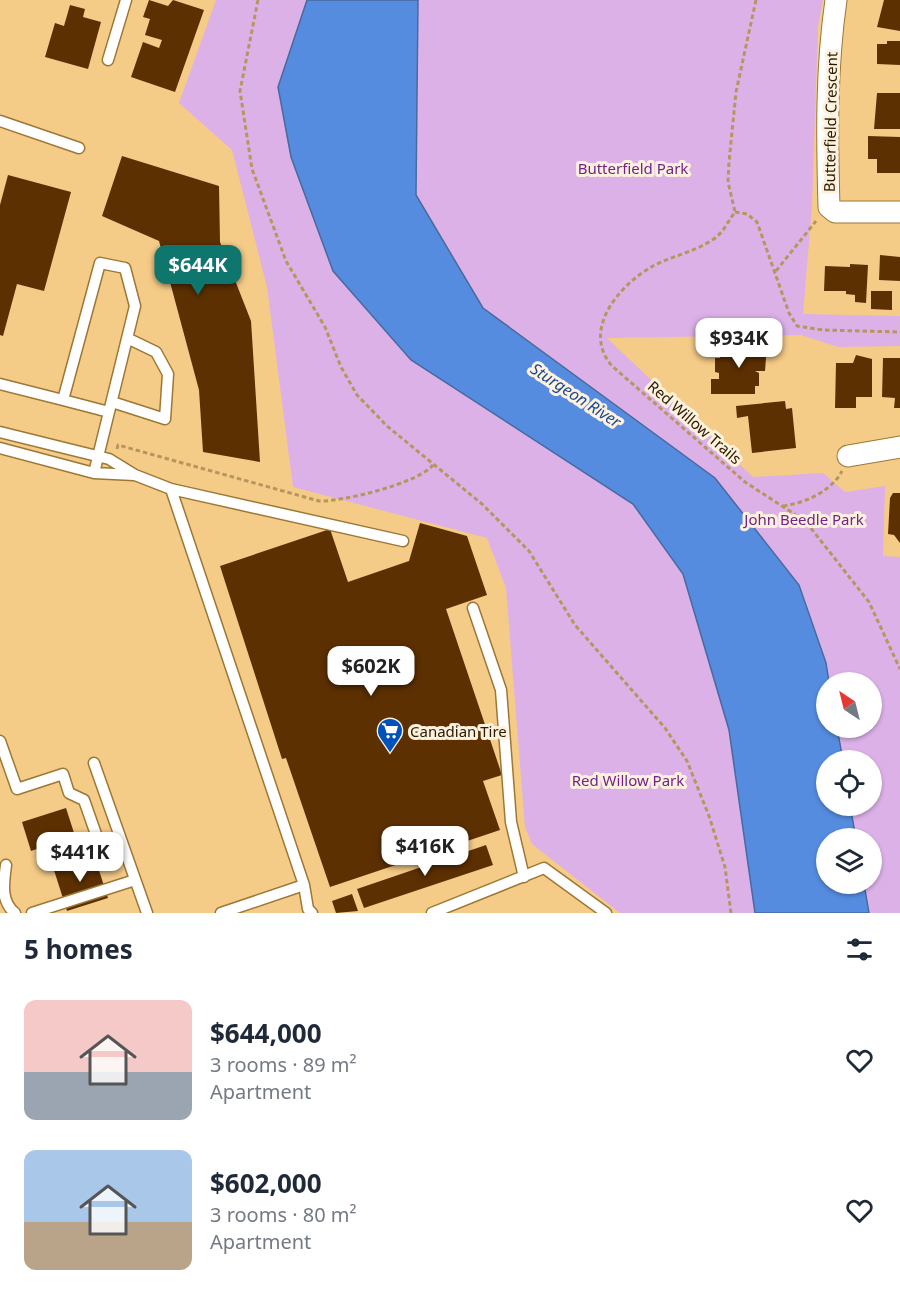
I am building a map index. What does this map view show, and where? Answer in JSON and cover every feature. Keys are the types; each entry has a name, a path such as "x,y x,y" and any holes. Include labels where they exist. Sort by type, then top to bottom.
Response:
{"street":[{"name":"Butterfield Crescent","path":"836,0 827,104 829,207 835,212 900,212"},
{"path":"849,456 900,447"}],"lane":[{"path":"108,60 126,0"},
{"path":"0,121 79,148"},
{"path":"63,400 100,263 125,268 135,306 129,339 94,473"},
{"path":"0,384 63,400 165,418 168,374 156,352 129,339"},
{"path":"0,432 109,459 135,475 171,489 403,541"},
{"path":"0,448 94,473 135,475"},
{"path":"171,489 304,885 306,912"},
{"path":"473,608 501,690 511,822 524,877"},
{"path":"0,741 17,789 63,774 69,793 84,800 98,840"},
{"path":"94,763 147,913"},
{"path":"6,865 3,892 10,909 15,913"},
{"path":"432,913 544,868 606,913"},
{"path":"32,913 135,880"},
{"path":"221,913 304,885"}],"path":[{"path":"258,0 240,92 256,182 286,261 325,327 348,382 371,411 482,504 529,551 575,625 665,728 687,761 710,816 725,867 730,913"},
{"path":"756,0 736,92 729,162 728,182 735,212 747,214 757,222 789,312 797,326 823,330 900,332"},
{"path":"776,271 829,207"},
{"name":"Red Willow Trails","path":"735,212 726,228 712,241 655,265 628,286 604,315 599,326 599,343 604,357 745,482 810,527 869,602 900,669"},
{"path":"116,453 118,446 320,501 347,499 417,477 433,465"},
{"path":"782,506 814,497 836,483 849,456"}],"green space":[{"name":"Red Willow Park","path":"216,0 307,0 278,87 411,360 633,504 683,574 729,730 755,913 620,913 532,844 525,827 506,588 487,538 293,487 267,287 232,150 179,103"},
{"name":"Butterfield Park","path":"418,0 823,0 818,26 812,206 803,314 900,316 900,346 838,347 801,335 607,338 753,477 823,473 845,492 885,486 883,556 900,557 900,913 869,913 866,894 882,894 882,828 854,828 852,816 882,816 882,750 841,750 839,738 882,738 882,672 827,672 799,585 715,478 483,308 416,195"}],"water":[{"name":"Sturgeon River","path":"307,0 418,0 416,195 483,308 715,478 799,585 827,672 816,672 816,738 839,738 841,750 816,750 816,816 852,816 854,828 816,828 816,894 866,894 869,913 755,913 729,730 683,574 633,504 411,360 333,271 291,157 278,87"}],"building":[{"path":"149,0 168,6 173,0 204,10 175,92 131,77 143,42 159,48 162,40 145,35 150,19 143,17"},
{"path":"884,0 900,0 900,31 877,27"},
{"path":"70,5 85,9 83,17 101,22 88,69 45,57 55,23 64,26"},
{"path":"887,41 900,41 900,65 877,64 877,44 887,44"},
{"path":"877,93 900,93 900,129 874,129"},
{"path":"868,136 900,137 900,173 877,173 877,159 868,159"},
{"path":"122,156 219,186 220,242 251,321 260,462 203,452 199,390 159,241 102,216"},
{"path":"8,175 71,192 44,291 17,284 3,336 0,335 0,205"},
{"path":"880,255 900,257 900,281 879,280"},
{"path":"850,264 868,265 866,303 855,302 855,295 846,294 846,291 824,291 825,266 850,267"},
{"path":"871,291 892,291 892,310 871,309"},
{"path":"720,344 767,344 765,371 755,371 759,373 759,386 755,386 755,394 711,394 711,379 719,379 719,373 715,372 715,358 720,358"},
{"path":"856,355 872,359 872,397 856,397 856,408 835,408 836,363 853,363"},
{"path":"883,358 900,358 900,408 894,408 895,398 882,397"},
{"path":"785,401 786,409 792,408 796,448 752,453 748,416 737,418 736,406"},
{"path":"893,493 900,493 900,543 894,535 888,534 890,498"},
{"path":"420,523 467,536 487,595 446,609 502,775 483,781 500,830 330,887 286,758 282,759 220,566 330,529 348,582 409,561"},
{"path":"66,808 75,836 31,851 22,822"},
{"path":"486,845 493,865 364,908 357,889"},
{"path":"94,855 108,898 67,911 53,867"},
{"path":"352,894 358,911 336,913 332,901"}],"place":[{"name":"Canadian Tire","path":"390,754"}],"park label":[{"name":"John Beedle Park","path":"804,519"}]}
